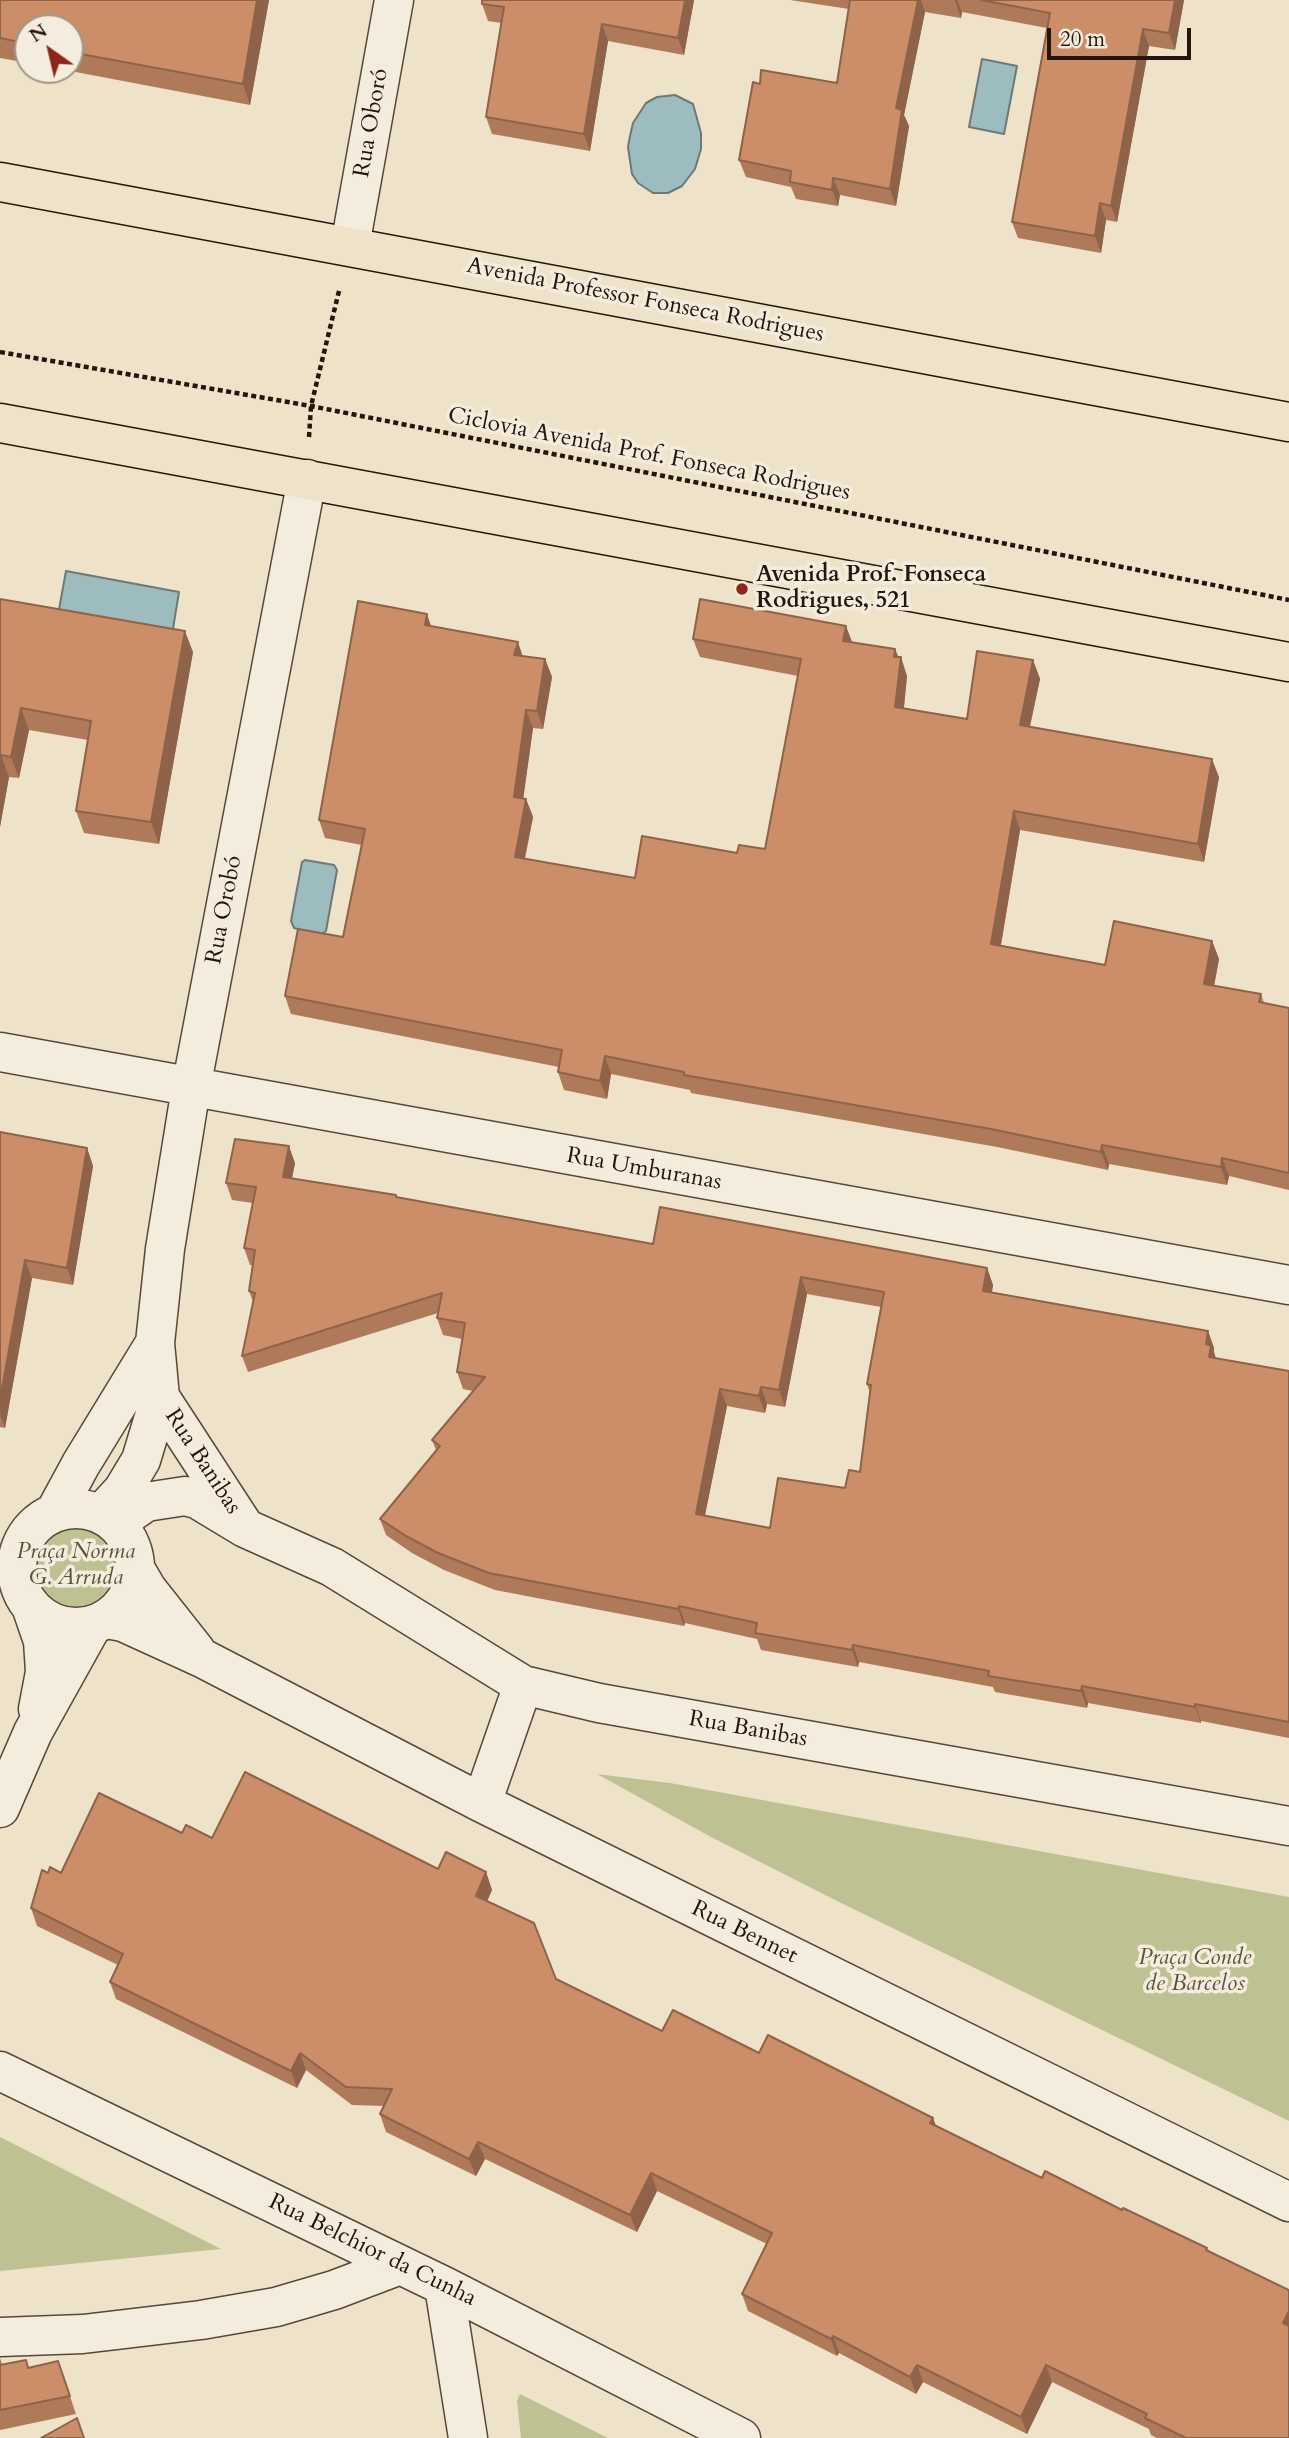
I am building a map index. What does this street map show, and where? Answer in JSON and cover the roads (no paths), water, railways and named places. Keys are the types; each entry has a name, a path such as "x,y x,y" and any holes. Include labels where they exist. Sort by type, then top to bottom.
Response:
{"highway":[{"name":"Avenida Professor Fonseca Rodrigues","path":"0,182 1289,422"},
{"path":"0,423 1289,662"}],"street":[{"name":"Rua Oboró","path":"349,246 394,0"},
{"name":"Rua Orobó","path":"110,1521 123,1490 141,1460 160,1397 155,1343 165,1249 191,1088 307,480"},
{"name":"Rua Umburanas","path":"0,1052 1289,1285"},
{"name":"Rua Orobó","path":"27,1525 81,1464 155,1343"},
{"name":"Rua Banibas","path":"160,1397 245,1528"},
{"name":"Rua Banibas","path":"110,1521 130,1513 146,1502 185,1496 197,1499 245,1528 332,1567 523,1685 599,1703 1289,1826"},
{"path":"0,1808 33,1732 99,1623 122,1606 132,1589 136,1570 132,1547 110,1521 85,1509 70,1509 27,1525 19,1552 18,1592 43,1642 45,1672 33,1732"},
{"name":"Rua Bennet","path":"136,1570 166,1615 202,1658"},
{"path":"18,1592 49,1622 70,1628 99,1623"},
{"name":"Rua Bennet","path":"99,1623 122,1622 202,1658 482,1802 1289,2202"},
{"path":"482,1802 523,1685"},
{"name":"Rua Belchior da Cunha","path":"0,2071 444,2286 741,2438"},
{"path":"0,2337 83,2334 201,2320 276,2307 334,2290 400,2265"},
{"path":"444,2286 468,2438"}],"water":[{"path":"982,59 1017,66 1004,134 969,127"},
{"path":"675,95 693,104 701,133 701,149 695,169 682,186 668,193 653,193 638,183 632,174 628,147 630,136 633,123 646,103 657,97"},
{"path":"66,571 179,592 170,647 56,626"},
{"path":"305,860 334,865 337,870 326,931 320,935 294,928 291,921 302,862"}],"place":[{"name":"Avenida Prof. Fonseca Rodrigues, 521","path":"742,589"}],"park label":[{"name":"Praça Norma G. Arruda","path":"76,1566"},
{"name":"Praça Conde de Barcelos","path":"1195,1972"}]}
